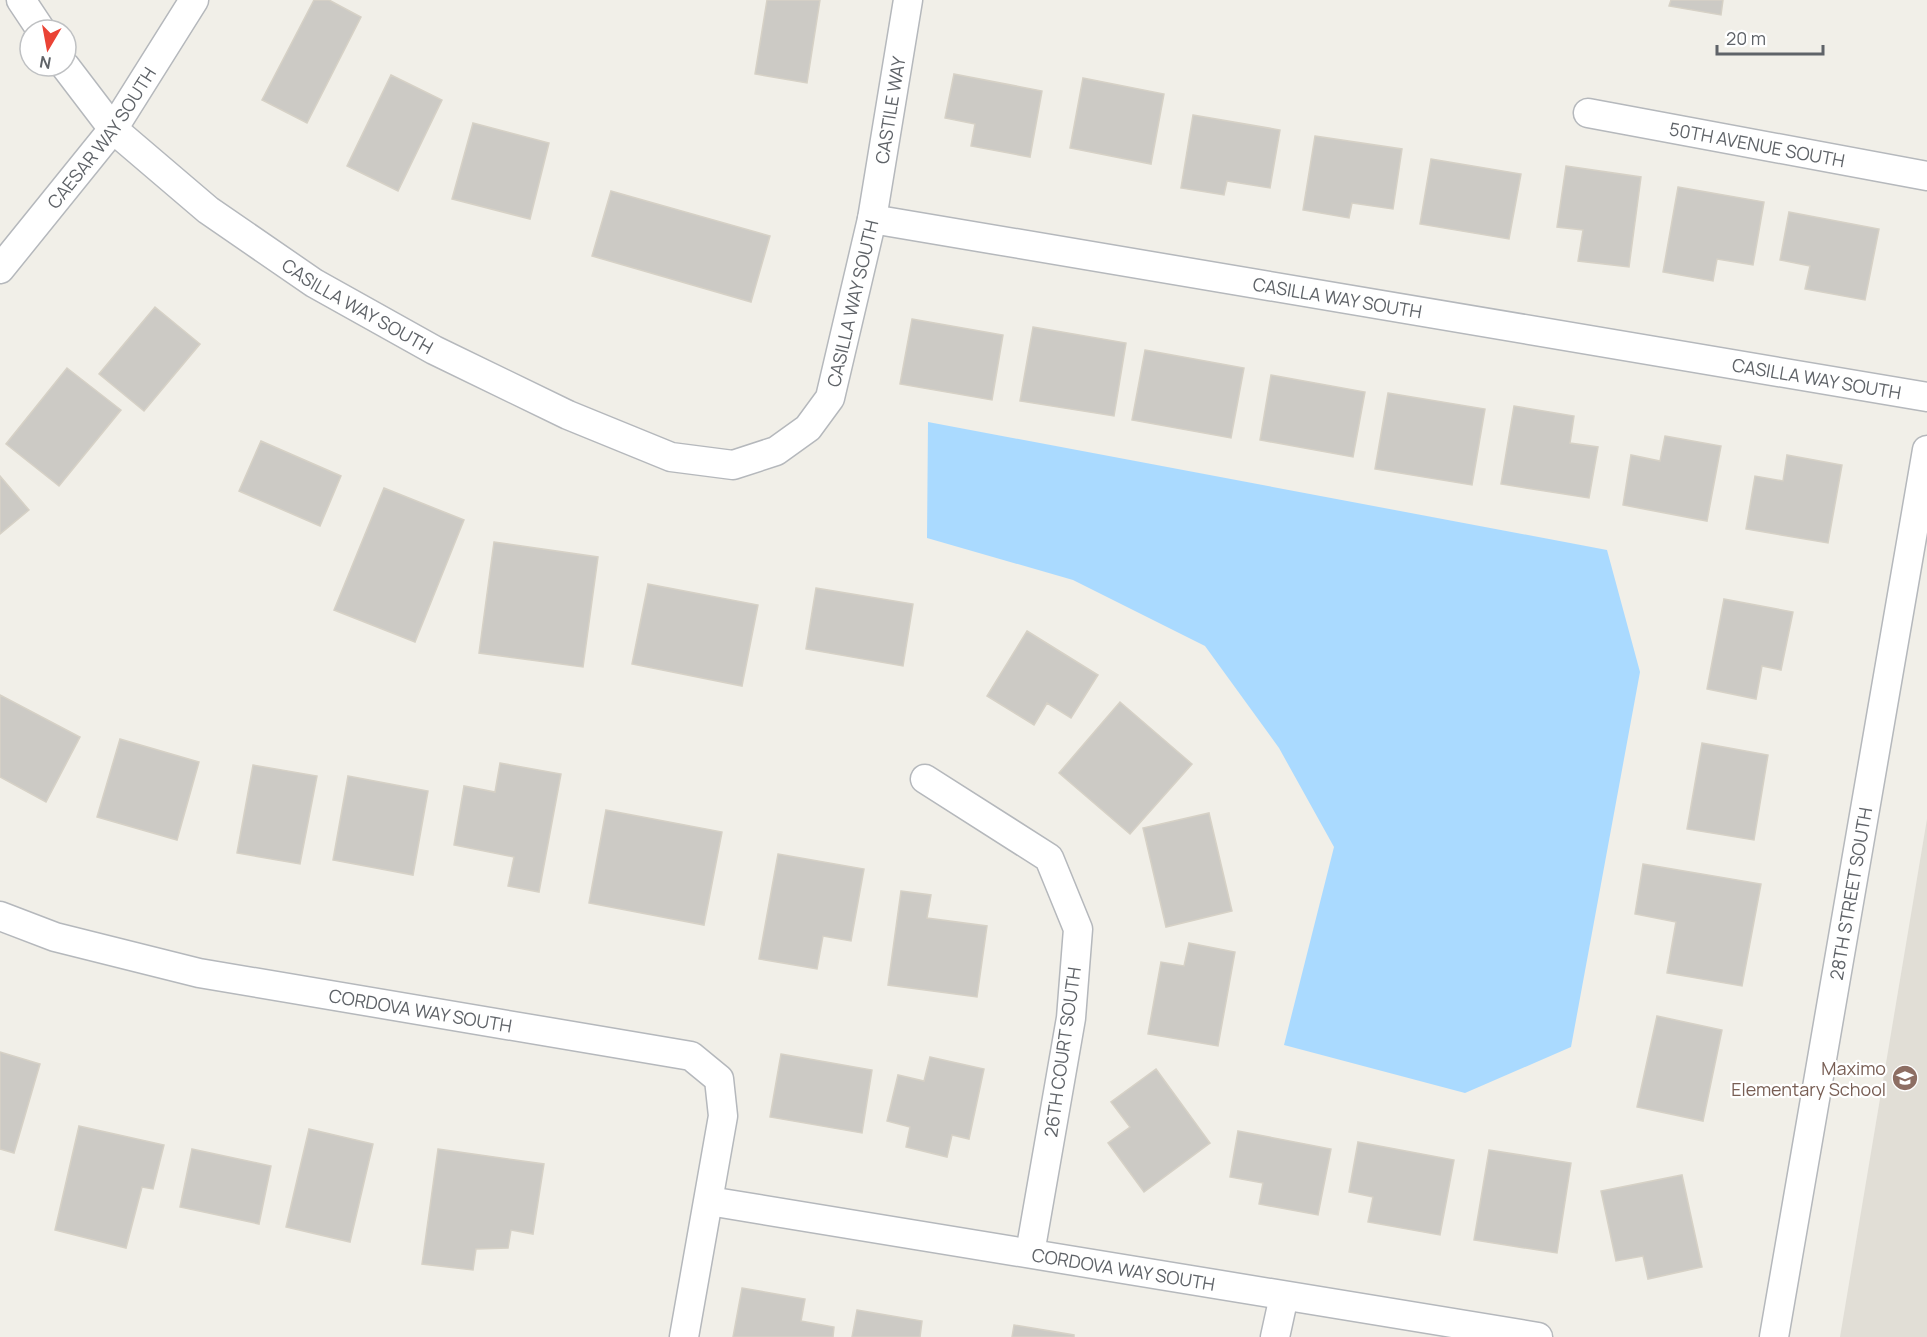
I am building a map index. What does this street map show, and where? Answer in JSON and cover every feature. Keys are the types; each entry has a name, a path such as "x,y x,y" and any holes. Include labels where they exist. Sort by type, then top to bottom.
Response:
{"street":[{"path":"21,0 33,18"},
{"name":"CAESAR WAY SOUTH","path":"0,269 113,129 194,0"},
{"name":"CASTILE WAY","path":"872,219 908,0"},
{"name":"CASILLA WAY SOUTH","path":"74,78 113,129 208,210 314,283 434,350 567,415 671,457 733,465 776,451 808,428 830,398 872,219 1927,397"},
{"name":"50TH AVENUE SOUTH","path":"1588,113 1927,176"},
{"name":"28TH STREET SOUTH","path":"1773,1337 1922,512 1927,450"},
{"name":"26TH COURT SOUTH","path":"925,779 1049,858 1078,929 1071,1018 1030,1253"},
{"name":"CORDOVA WAY SOUTH","path":"0,916 55,937 200,973 691,1056 719,1079 723,1116 684,1337"},
{"name":"CORDOVA WAY SOUTH","path":"709,1201 1538,1337"},
{"path":"1275,1337 1284,1296"}],"shaded area":[{"name":"Maximo Elementary School","path":"1927,819 1927,1337 1840,1337"}],"water":[{"path":"928,422 1607,550 1640,672 1571,1047 1465,1093 1284,1045 1334,847 1279,748 1205,646 1073,580 927,538"}],"building":[{"path":"314,0 329,0 361,17 307,123 262,100"},
{"path":"767,0 820,0 807,83 755,74"},
{"path":"1671,0 1723,0 1721,15 1669,6"},
{"path":"954,74 1042,91 1030,157 971,146 975,124 945,118"},
{"path":"391,75 442,100 398,191 347,166"},
{"path":"1083,78 1164,94 1151,164 1070,148"},
{"path":"1193,115 1280,130 1270,188 1227,181 1224,195 1181,188"},
{"path":"473,123 549,143 530,219 452,199"},
{"path":"1315,136 1402,149 1393,209 1352,203 1349,218 1303,210"},
{"path":"1431,159 1521,174 1509,239 1420,224"},
{"path":"1566,166 1641,177 1629,267 1578,261 1583,230 1557,227"},
{"path":"1678,187 1764,202 1753,265 1717,259 1713,281 1663,272"},
{"path":"611,191 770,236 751,302 592,256"},
{"path":"1789,212 1879,229 1865,300 1805,289 1810,266 1780,260"},
{"path":"155,307 200,344 144,411 99,374"},
{"path":"912,319 1003,335 992,400 900,384"},
{"path":"1033,327 1126,343 1114,416 1020,401"},
{"path":"1145,350 1244,368 1231,438 1132,420"},
{"path":"67,368 121,410 59,486 6,444"},
{"path":"1271,375 1365,392 1353,457 1260,440"},
{"path":"1388,393 1485,409 1472,485 1375,469"},
{"path":"1514,406 1574,416 1570,443 1598,447 1589,498 1501,484"},
{"path":"1665,436 1721,446 1707,521 1623,505 1631,455 1660,461"},
{"path":"261,441 341,476 320,526 239,491"},
{"path":"1787,455 1842,465 1828,543 1746,529 1755,476 1783,481"},
{"path":"0,476 29,510 0,534"},
{"path":"384,488 464,520 415,642 334,610"},
{"path":"494,542 598,557 583,667 479,653"},
{"path":"648,584 758,605 742,686 632,664"},
{"path":"816,588 913,604 903,666 806,649"},
{"path":"1724,599 1793,612 1781,670 1762,666 1756,699 1707,689"},
{"path":"1027,631 1098,675 1071,718 1047,703 1034,725 987,696"},
{"path":"0,695 80,737 46,802 0,777"},
{"path":"1120,702 1192,764 1130,834 1059,773"},
{"path":"120,739 199,762 177,840 97,817"},
{"path":"1702,743 1768,755 1754,840 1687,829"},
{"path":"500,763 561,774 539,892 508,886 514,857 454,845 464,786 495,792"},
{"path":"253,765 317,776 300,864 237,853"},
{"path":"348,776 428,791 413,875 333,860"},
{"path":"606,810 722,832 704,925 589,903"},
{"path":"1209,813 1232,911 1166,927 1143,828"},
{"path":"778,854 864,869 851,941 823,936 817,969 759,959"},
{"path":"1643,864 1761,884 1742,986 1667,973 1676,922 1635,914"},
{"path":"901,891 931,895 927,918 987,926 977,997 888,985"},
{"path":"1189,943 1235,952 1218,1046 1148,1034 1161,962 1184,966"},
{"path":"1657,1016 1722,1030 1703,1121 1637,1107"},
{"path":"0,1052 40,1064 14,1153 0,1149"},
{"path":"781,1054 872,1070 862,1133 770,1117"},
{"path":"930,1057 984,1069 969,1139 952,1135 947,1157 906,1147 910,1127 887,1121 898,1075 924,1081"},
{"path":"1156,1069 1210,1143 1144,1192 1108,1143 1130,1127 1111,1102"},
{"path":"79,1126 164,1145 153,1189 142,1187 126,1248 55,1230"},
{"path":"309,1129 373,1144 350,1242 286,1227"},
{"path":"1238,1131 1331,1149 1318,1215 1259,1204 1263,1183 1230,1177"},
{"path":"1358,1142 1454,1160 1440,1235 1368,1222 1373,1197 1349,1192"},
{"path":"192,1149 271,1166 259,1224 180,1207"},
{"path":"438,1149 544,1164 533,1234 511,1230 508,1248 476,1249 473,1270 422,1264"},
{"path":"1489,1150 1571,1163 1557,1253 1474,1240"},
{"path":"1682,1175 1702,1267 1648,1279 1643,1256 1616,1261 1601,1191"},
{"path":"742,1288 805,1299 801,1321 834,1327 833,1337 733,1337"},
{"path":"857,1310 922,1321 920,1337 852,1337"},
{"path":"1014,1325 1074,1335 1074,1337 1012,1337"}],"place":[{"name":"Maximo Elementary School","path":"1905,1078"}]}
